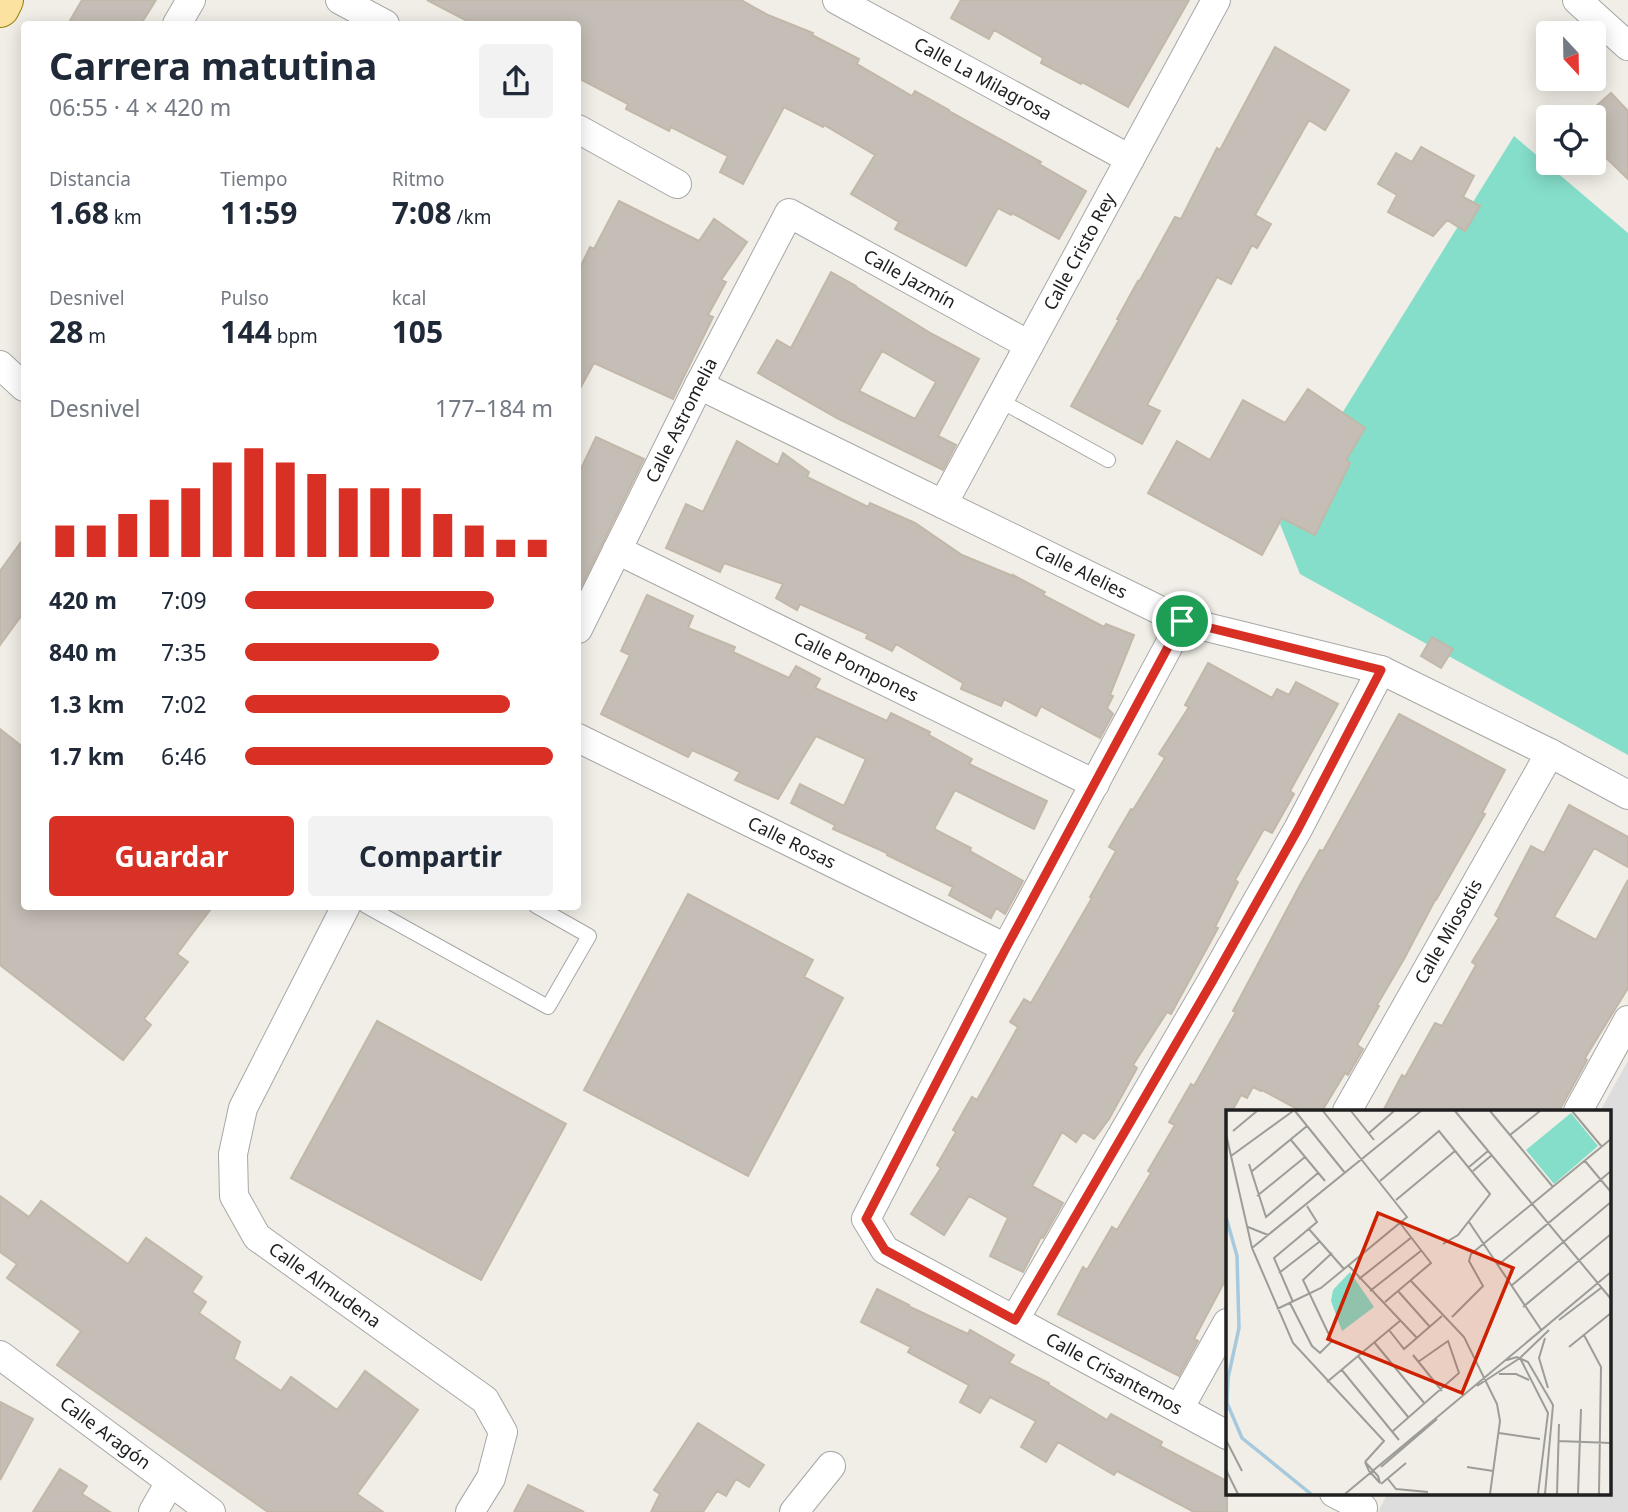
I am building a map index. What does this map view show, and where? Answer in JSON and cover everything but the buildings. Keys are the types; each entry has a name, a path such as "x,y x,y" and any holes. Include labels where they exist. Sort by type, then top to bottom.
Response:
{"main road":[{"path":"0,8 4,0"}],"street":[{"path":"179,21 191,0"},
{"path":"340,0 379,21"},
{"name":"Calle La Milagrosa","path":"836,0 1130,159"},
{"name":"Calle Cristo Rey","path":"943,504 1216,0"},
{"path":"1577,0 1628,46"},
{"path":"581,136 677,184"},
{"name":"Calle Jazmín","path":"789,213 1029,345"},
{"name":"Calle Astromelia","path":"581,623 699,385 789,213"},
{"path":"0,365 21,384"},
{"name":"Calle Alelies","path":"699,385 1182,621 1381,670 1550,753 1628,795"},
{"name":"Calle Pompones","path":"617,550 1095,784"},
{"path":"1006,948 1182,621"},
{"path":"1015,1320 1212,982 1298,829 1381,670"},
{"name":"Calle Rosas","path":"581,739 1006,948"},
{"name":"Calle Miosotis","path":"1348,1110 1550,753"},
{"name":"Calle Almudena","path":"344,910 243,1108 233,1154 234,1196 257,1237 485,1400 503,1432 491,1478 470,1512"},
{"name":"Calle Crisantemos","path":"1006,948 866,1219 885,1250 1226,1434"},
{"path":"1579,1110 1628,1020"},
{"path":"1179,1409 1226,1325"},
{"name":"Calle Aragón","path":"0,1355 211,1512"},
{"path":"794,1512 831,1466"},
{"path":"153,1512 170,1482"},
{"path":"1337,1494 1365,1504"}],"lane":[{"path":"999,400 1108,460"},
{"path":"373,910 548,1007 589,936 543,910"}],"shaded area":[{"path":"1628,1061 1628,1512 1378,1512 1387,1494 1610,1494 1610,1110 1601,1110"}],"green space":[{"path":"1514,136 1536,155 1536,175 1560,175 1628,233 1628,755 1300,574 1280,524 1323,444"}],"route":[{"path":"1182,621 1381,670 1298,829 1212,982 1015,1320 885,1250 866,1219 1006,948 1182,621"}]}
